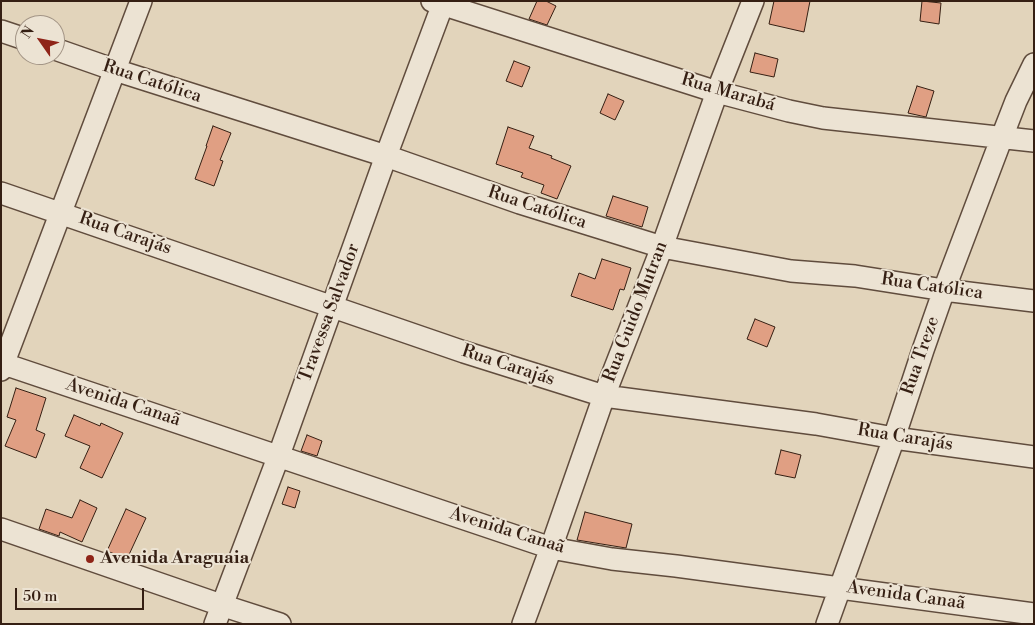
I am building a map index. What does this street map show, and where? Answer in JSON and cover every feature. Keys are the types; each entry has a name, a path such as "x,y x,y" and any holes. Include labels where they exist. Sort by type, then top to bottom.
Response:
{"street":[{"path":"2,366 141,1"},
{"name":"Rua Guido Mutran","path":"524,624 604,396 662,247 717,92 753,1"},
{"name":"Rua Marabá","path":"439,2 717,92 789,111 823,118 1034,141"},
{"name":"Travessa Salvador","path":"218,614 279,456 439,2"},
{"path":"1,31 15,36"},
{"name":"Rua Católica","path":"65,52 386,156 520,203 662,247 791,272 855,276 944,290 1034,301"},
{"name":"Rua Treze","path":"827,624 894,438 944,290 1016,101 1034,64"},
{"name":"Rua Carajás","path":"1,192 464,352 604,396 816,424 894,438 1034,457"},
{"name":"Avenida Canaã","path":"2,366 279,456 551,548 612,559 840,587 1034,614"},
{"path":"1,529 218,614 280,624"}],"building":[{"path":"537,1 546,1 556,6 547,25 529,19"},
{"path":"774,1 810,1 804,32 769,24"},
{"path":"922,1 941,3 939,24 920,21"},
{"path":"755,53 778,59 774,77 750,72"},
{"path":"514,61 530,67 522,87 506,81"},
{"path":"917,86 934,91 926,117 908,113"},
{"path":"608,94 624,101 615,120 600,113"},
{"path":"213,126 231,133 220,160 223,161 214,186 195,179"},
{"path":"508,127 534,136 529,148 552,156 551,158 571,166 557,199 541,193 544,185 521,177 523,173 496,164"},
{"path":"613,196 648,207 642,227 606,216"},
{"path":"602,259 631,268 624,290 620,289 613,310 571,296 579,273 595,279"},
{"path":"755,319 775,327 767,347 747,339"},
{"path":"16,388 46,398 36,430 45,434 36,458 5,446 16,420 7,417"},
{"path":"74,415 100,426 101,423 123,433 102,478 80,468 90,446 65,436"},
{"path":"307,435 322,441 317,456 301,451"},
{"path":"781,450 801,455 795,478 775,474"},
{"path":"288,487 300,491 295,508 282,504"},
{"path":"80,500 97,508 82,542 60,532 59,536 39,529 46,509 72,518"},
{"path":"126,509 146,518 127,559 107,551"},
{"path":"585,512 632,524 626,548 577,540"}],"place":[{"name":"Avenida Araguaia","path":"90,559"}]}
